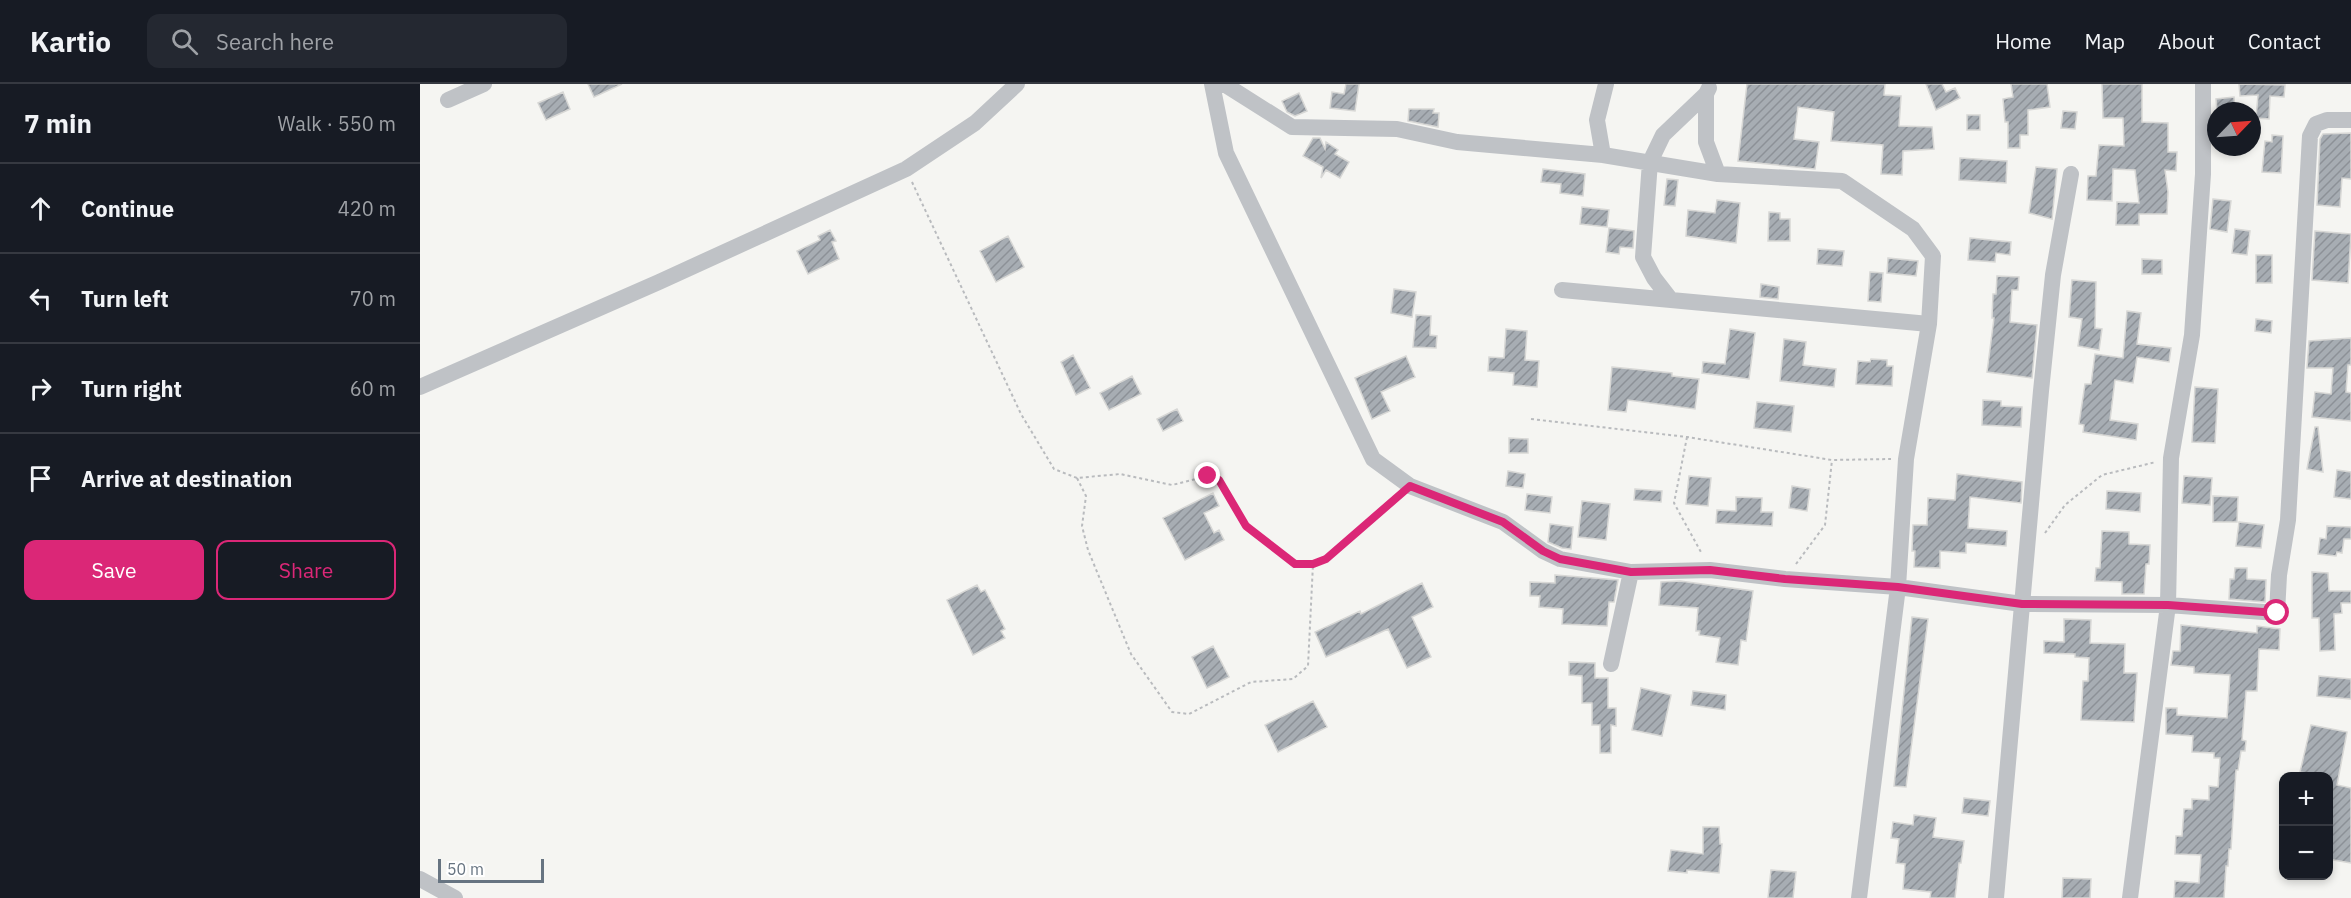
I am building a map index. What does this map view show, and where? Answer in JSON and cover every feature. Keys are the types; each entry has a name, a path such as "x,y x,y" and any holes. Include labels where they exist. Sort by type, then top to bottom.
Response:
{"street":[{"path":"448,100 484,84"},
{"path":"420,387 660,282 906,169 975,123 1017,84"},
{"path":"1212,84 1226,153 1373,459 1410,486 1503,522 1543,551 1560,559 1631,572 1710,570 1785,579 1898,587 2022,604 2168,605 2277,613 2279,575 2288,520 2310,136 2316,124 2327,120 2351,120"},
{"path":"1224,84 1292,127 1397,129 1457,142 1603,155 1718,174 1842,181 1913,229 1933,256 1929,324 1906,459 1898,587 1859,898"},
{"path":"1603,155 1597,120 1606,84"},
{"path":"2130,898 2168,605 2171,458 2192,335 2204,174 2203,84"},
{"path":"1671,300 1654,278 1643,257 1650,162 1663,135 1708,89"},
{"path":"1708,89 1706,142 1718,174"},
{"path":"1996,898 2054,275 2071,174"},
{"path":"1563,290 1929,324"},
{"path":"1611,664 1631,572"},
{"path":"420,879 455,898"}],"path":[{"path":"906,169 1021,414 1054,469 1077,478 1120,474 1172,485 1208,476 1219,480 1246,526 1295,564 1313,564 1326,559 1410,486"},
{"path":"1531,419 1688,437 1832,460 1906,459"},
{"path":"1688,437 1674,503 1710,570"},
{"path":"2026,558 2064,505 2102,476 2171,458"},
{"path":"1785,579 1825,525 1832,460"},
{"path":"1077,478 1086,496 1082,526 1088,550 1131,654 1172,712 1189,714 1251,681 1293,679 1308,666 1313,564"}],"building":[{"path":"588,84 622,84 594,97"},
{"path":"1346,84 1359,84 1355,111 1330,108 1332,92 1344,94"},
{"path":"1747,84 1885,84 1884,95 1901,96 1899,126 1932,127 1934,149 1903,151 1902,175 1881,174 1883,145 1831,141 1834,112 1798,107 1794,139 1819,142 1815,169 1738,161"},
{"path":"1926,84 1942,84 1946,92 1955,88 1960,98 1936,110"},
{"path":"2011,84 2047,84 2050,107 2028,110 2028,135 2020,135 2020,148 2008,148 2008,122 2005,122 2003,99 2013,97"},
{"path":"2102,84 2142,84 2142,122 2168,123 2168,152 2177,152 2176,171 2165,170 2168,192 2167,214 2139,214 2139,225 2116,225 2117,202 2139,203 2135,170 2113,169 2112,201 2087,200 2088,176 2096,176 2099,145 2124,146 2123,118 2103,118"},
{"path":"2239,84 2285,85 2284,97 2270,96 2269,119 2261,118 2261,102 2257,102 2258,95 2240,96"},
{"path":"563,92 570,109 546,120 538,103"},
{"path":"1299,93 1307,111 1295,116 1287,112 1282,101"},
{"path":"2234,97 2234,102 2216,102 2216,99"},
{"path":"1409,109 1434,109 1433,113 1439,113 1438,127 1408,121"},
{"path":"2063,111 2077,112 2075,129 2061,128"},
{"path":"1967,115 1980,115 1980,130 1967,130"},
{"path":"2351,133 2351,179 2342,178 2340,207 2317,205 2320,139 2323,134"},
{"path":"2272,135 2283,136 2281,173 2262,172 2265,141 2272,142"},
{"path":"1313,138 1320,138 1325,149 1326,142 1338,150 1335,154 1349,162 1340,178 1326,170 1321,178 1323,167 1303,156"},
{"path":"1960,158 2007,161 2006,183 1959,180"},
{"path":"2036,167 2057,169 2052,219 2029,213"},
{"path":"1543,169 1585,174 1583,196 1560,193 1561,184 1541,182"},
{"path":"1667,179 1678,180 1675,206 1664,205"},
{"path":"2213,199 2231,201 2227,232 2210,229"},
{"path":"1717,200 1740,203 1736,243 1686,236 1688,210 1715,213"},
{"path":"1582,207 1609,210 1607,227 1580,224"},
{"path":"1769,212 1780,213 1780,219 1790,219 1790,241 1768,241"},
{"path":"1609,228 1634,231 1633,248 1620,247 1619,254 1606,252"},
{"path":"2235,229 2250,231 2247,255 2232,253"},
{"path":"830,230 836,241 832,242 839,259 808,274 797,251 820,240 818,236"},
{"path":"2315,231 2351,234 2348,283 2312,280"},
{"path":"1008,236 1024,267 996,282 980,251"},
{"path":"1970,238 2011,242 2010,255 1996,253 1995,262 1968,260"},
{"path":"1818,249 1844,251 1842,266 1817,264"},
{"path":"2256,255 2272,255 2272,283 2256,283"},
{"path":"1888,258 1918,261 1916,276 1887,273"},
{"path":"2142,259 2162,260 2162,274 2142,274"},
{"path":"1870,272 1883,273 1881,302 1868,301"},
{"path":"1997,276 2019,277 2018,290 2012,290 2010,322 2037,325 2032,378 1987,372 1994,318 1992,318 1993,294 1996,294"},
{"path":"2072,280 2096,282 2095,328 2102,329 2099,350 2078,346 2082,319 2069,317"},
{"path":"1761,284 1779,287 1778,299 1760,297"},
{"path":"1394,289 1416,292 1412,317 1391,313"},
{"path":"2127,311 2141,313 2137,344 2171,348 2169,362 2137,357 2133,383 2115,380 2110,420 2138,424 2136,440 2083,432 2084,425 2079,424 2085,384 2091,384 2095,354 2123,358"},
{"path":"1416,315 1431,316 1430,335 1437,336 1436,348 1413,347"},
{"path":"2256,319 2272,321 2271,333 2255,331"},
{"path":"1506,329 1527,331 1525,360 1539,361 1537,387 1513,385 1514,373 1488,371 1489,357 1504,358"},
{"path":"1730,329 1755,333 1749,379 1702,373 1703,362 1725,364"},
{"path":"2351,338 2351,365 2348,365 2346,392 2351,393 2351,421 2312,417 2315,392 2331,394 2333,368 2307,368 2309,341"},
{"path":"1784,339 1806,342 1803,365 1836,369 1834,387 1780,381"},
{"path":"1073,355 1090,388 1076,395 1061,362"},
{"path":"1406,356 1415,377 1381,392 1390,411 1372,419 1355,378"},
{"path":"1871,359 1887,360 1887,366 1893,366 1892,386 1856,384 1858,361 1870,362"},
{"path":"1612,367 1672,373 1672,376 1699,379 1695,409 1628,400 1626,412 1608,410"},
{"path":"1132,376 1141,394 1109,410 1100,393"},
{"path":"2195,387 2218,389 2215,443 2192,442"},
{"path":"1983,400 2001,401 2001,406 2022,407 2021,427 1982,425"},
{"path":"1757,402 1794,406 1791,432 1754,428"},
{"path":"1177,409 1183,421 1163,431 1157,419"},
{"path":"2315,427 2318,427 2323,472 2307,469"},
{"path":"1509,438 1528,439 1528,453 1509,453"},
{"path":"2337,470 2351,472 2351,499 2334,497"},
{"path":"1508,471 1525,474 1523,488 1506,486"},
{"path":"1957,474 2022,482 2021,503 1970,497 1968,528 2007,531 2006,546 1966,543 1966,553 1940,551 1940,568 1914,567 1913,525 1927,525 1928,498 1955,500"},
{"path":"1689,476 1711,478 1708,506 1686,504"},
{"path":"2184,476 2212,478 2210,505 2182,503"},
{"path":"1792,486 1810,489 1807,511 1789,508"},
{"path":"1635,489 1662,491 1661,502 1634,500"},
{"path":"2107,491 2141,493 2140,512 2106,509"},
{"path":"1213,493 1219,506 1204,513 1214,533 1219,530 1224,540 1185,560 1163,518"},
{"path":"1527,494 1552,497 1550,513 1525,510"},
{"path":"2213,496 2238,497 2237,522 2213,522"},
{"path":"1736,497 1762,498 1761,512 1773,512 1772,526 1716,523 1717,510 1736,511"},
{"path":"1582,501 1610,504 1606,540 1578,537"},
{"path":"2239,522 2264,525 2261,548 2236,546"},
{"path":"1550,524 1573,527 1571,549 1548,542"},
{"path":"2327,526 2351,527 2351,539 2344,539 2342,553 2337,552 2336,556 2318,554 2320,538 2326,539"},
{"path":"2102,531 2129,532 2129,544 2150,545 2144,594 2122,594 2122,582 2095,581 2096,568 2100,568"},
{"path":"2235,568 2247,568 2247,579 2266,580 2265,602 2229,599 2230,579 2234,579"},
{"path":"2312,572 2328,573 2329,591 2351,591 2351,603 2341,603 2342,613 2334,614 2335,650 2320,651 2319,618 2312,618"},
{"path":"1555,575 1618,580 1614,602 1609,602 1607,626 1562,624 1563,609 1539,607 1540,596 1530,596 1530,582 1555,583"},
{"path":"1680,581 1753,591 1746,641 1741,640 1738,665 1716,662 1720,638 1699,635 1700,631 1696,631 1698,608 1659,605 1661,582"},
{"path":"1422,583 1433,607 1412,617 1431,657 1407,668 1388,629 1326,657 1315,632 1360,611 1361,614"},
{"path":"977,585 981,592 985,590 1005,629 1001,631 1005,638 973,655 947,600"},
{"path":"1912,617 1928,619 1906,787 1894,786"},
{"path":"2064,619 2091,620 2090,643 2125,644 2124,673 2137,673 2134,722 2081,720 2083,681 2088,681 2089,658 2075,657 2075,654 2044,653 2044,641 2064,642"},
{"path":"2181,625 2257,633 2257,626 2280,629 2279,650 2259,649 2257,691 2246,691 2242,740 2246,741 2245,751 2241,751 2238,770 2236,770 2231,849 2229,849 2228,866 2226,866 2224,898 2174,898 2175,881 2199,883 2201,855 2175,854 2176,836 2182,836 2184,809 2192,809 2192,799 2209,800 2209,786 2218,787 2220,758 2214,758 2214,753 2192,752 2193,736 2166,734 2166,708 2177,708 2177,715 2227,718 2230,675 2194,673 2194,667 2171,665 2173,651 2180,651"},
{"path":"1213,646 1229,677 1207,688 1192,657"},
{"path":"1569,662 1595,663 1595,678 1608,678 1608,708 1616,708 1616,726 1611,725 1611,753 1600,753 1600,725 1592,725 1592,703 1582,703 1582,676 1569,675"},
{"path":"2319,676 2351,679 2351,699 2317,696"},
{"path":"1641,688 1671,695 1662,736 1632,730"},
{"path":"1693,691 1726,695 1725,710 1691,705"},
{"path":"1313,701 1327,727 1278,752 1265,725"},
{"path":"2311,725 2347,732 2337,785 2351,788 2351,863 2333,860 2333,772 2300,772"},
{"path":"1964,798 1990,801 1988,816 1962,813"},
{"path":"1914,815 1936,818 1933,837 1964,841 1955,898 1930,898 1931,892 1903,889 1905,864 1896,863 1899,839 1891,838 1893,822 1913,825"},
{"path":"1703,827 1719,827 1720,844 1722,844 1719,873 1668,871 1671,850 1703,854"},
{"path":"1771,870 1796,872 1793,898 1768,898"},
{"path":"2063,878 2091,879 2090,898 2062,898"}],"route":[{"path":"1208,476 1219,480 1246,526 1295,564 1313,564 1326,559 1410,486 1503,522 1543,551 1560,559 1631,572 1710,570 1785,579 1898,587 2022,604 2168,605 2277,613"}]}
